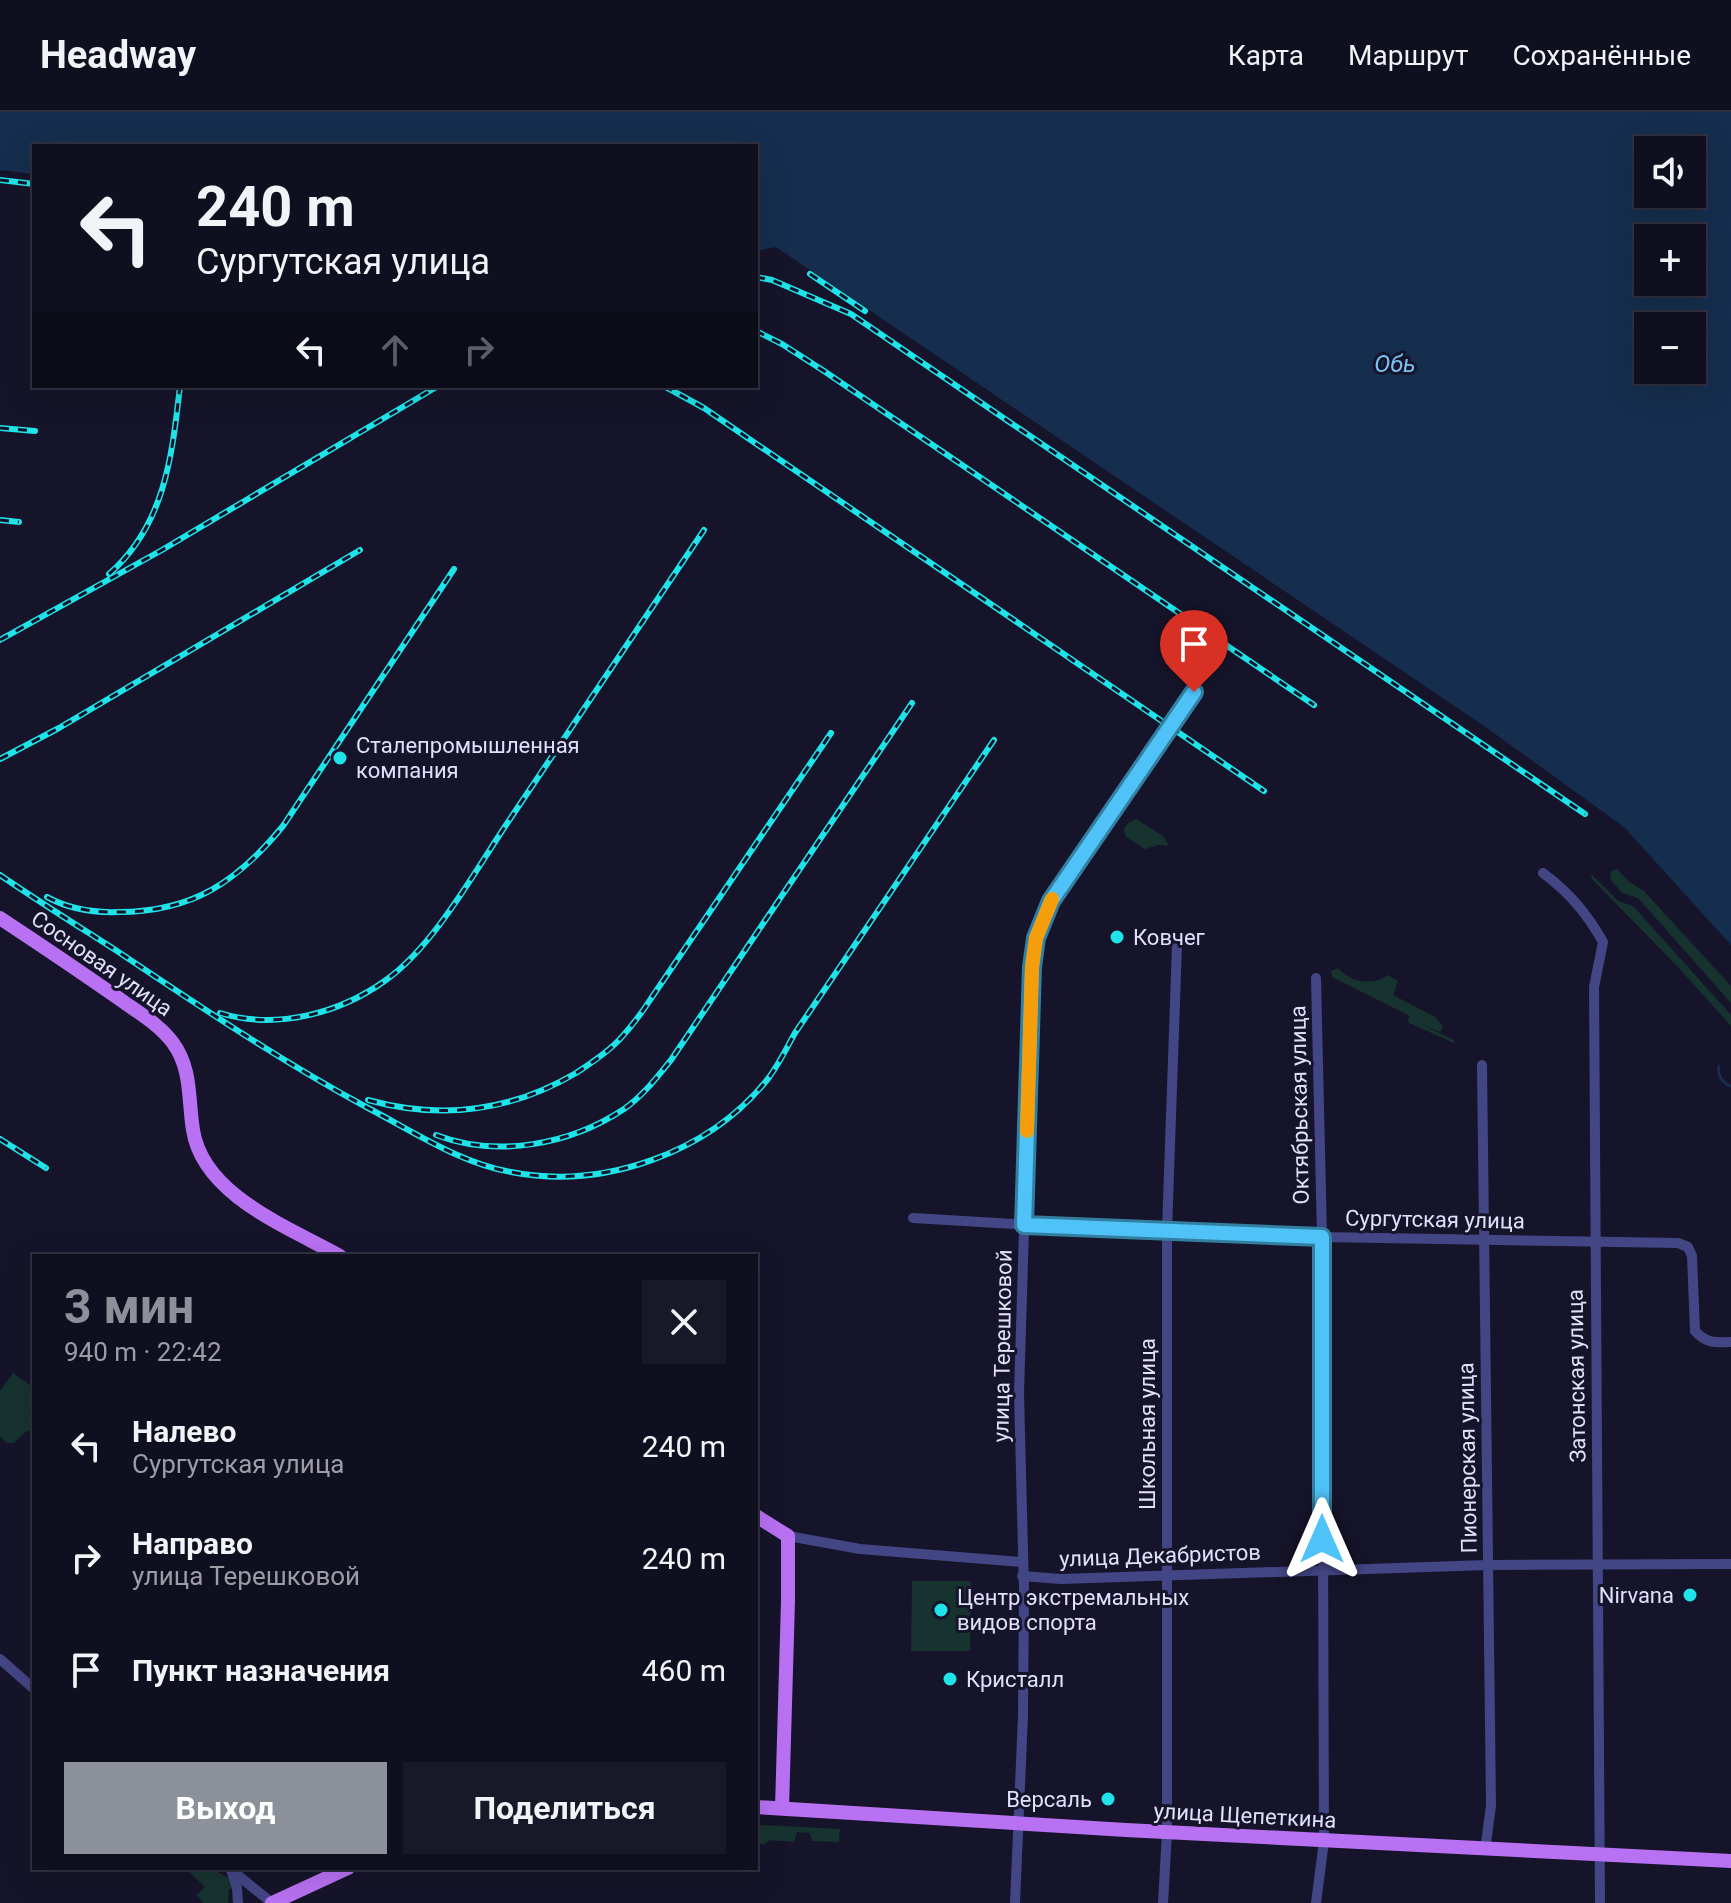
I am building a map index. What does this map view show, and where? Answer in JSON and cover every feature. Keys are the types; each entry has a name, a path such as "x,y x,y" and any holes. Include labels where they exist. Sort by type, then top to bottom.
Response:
{"main road":[{"name":"Сосновая улица","path":"0,918 168,1036 185,1065 194,1136 212,1175 235,1195 337,1254"},
{"path":"758,1517 788,1536 782,1808"},
{"name":"улица Щепеткина","path":"758,1807 1485,1850 1731,1861"},
{"path":"272,1903 344,1870"}],"street":[{"name":"улица Терешковой","path":"1015,1903 1023,1715 1019,1393 1032,967 1036,938 1044,914 1067,875 1194,692"},
{"name":"Затонская улица","path":"1543,873 1563,887 1585,910 1603,942 1594,987 1600,1903"},
{"name":"Школьная улица","path":"1163,1903 1167,1832 1167,1230 1177,945"},
{"name":"Октябрьская улица","path":"1316,978 1322,1237 1324,1841 1316,1903"},
{"name":"Пионерская улица","path":"1482,1065 1491,1806 1485,1850"},
{"name":"Сургутская улица","path":"913,1218 1322,1237 1668,1241 1688,1247 1692,1256 1695,1331 1703,1339 1715,1343 1731,1342"},
{"path":"788,1536 860,1549 1022,1562"},
{"name":"улица Декабристов","path":"1022,1576 1061,1579 1488,1565 1731,1564"},
{"path":"0,1659 32,1687"},
{"path":"230,1870 237,1888 238,1903"},
{"path":"231,1870 272,1903"}],"green space":[{"path":"1136,819 1163,836 1169,846 1145,849 1126,837 1124,829"},
{"path":"1617,869 1629,882 1644,891 1731,986 1731,1003 1638,898 1622,893 1610,879 1611,871"},
{"path":"1591,874 1618,901 1633,906 1731,1015 1731,1026 1592,879"},
{"path":"1338,968 1356,980 1376,981 1388,975 1398,981 1393,995 1435,1017 1443,1027 1440,1032 1417,1022 1454,1040 1454,1043 1407,1022 1410,1016 1332,977 1331,971"},
{"path":"13,1373 32,1387 32,1408 29,1410 32,1412 31,1430 14,1443 6,1443 0,1436 0,1391"},
{"name":"Центр экстремальных видов спорта","path":"912,1581 971,1581 970,1651 911,1651"},
{"path":"758,1826 840,1829 839,1842 812,1841 810,1833 797,1832 794,1842 770,1840 763,1845 758,1843"},
{"path":"187,1870 214,1870 230,1879 233,1888 229,1890 228,1903 203,1903 197,1895 205,1887"}],"water":[{"name":"Обь","path":"0,112 1731,112 1731,945 1624,827 1487,728 776,247 758,251 758,144 32,144 32,174 0,170"}],"waterway":[{"path":"1719,1066 1721,1078 1731,1086"}],"railway":[{"path":"0,180 32,184"},
{"path":"810,274 865,311"},
{"path":"758,277 772,280 851,314 1585,814"},
{"path":"758,332 824,371 1314,705"},
{"path":"109,574 128,555 154,511 169,463 180,388"},
{"path":"0,640 162,550 435,388"},
{"path":"668,388 704,408 1264,791"},
{"path":"0,428 35,431"},
{"path":"0,520 19,522"},
{"path":"220,1013 263,1020 306,1016 368,992 404,965 453,907 704,530"},
{"path":"0,759 59,728 360,550"},
{"path":"47,897 64,905 91,911 145,911 170,906 212,890 249,863 283,826 454,569"},
{"path":"436,1135 484,1146 533,1144 557,1139 603,1121 637,1098 671,1060 912,703"},
{"path":"368,1100 422,1110 475,1109 500,1104 551,1086 604,1053 620,1039 643,1010 831,733"},
{"path":"0,875 272,1052 438,1146 474,1162 511,1172 546,1176 582,1175 617,1170 685,1146 743,1106 771,1075 795,1033 994,740"},
{"path":"0,1139 46,1168"}],"slow traffic":[{"path":"1027,1131 1032,967 1036,938 1052,899"}],"place":[{"name":"Сталепромышленная компания","path":"340,758"},
{"name":"Ковчег","path":"1117,937"},
{"name":"Nirvana","path":"1690,1595"},
{"name":"Центр экстремальных видов спорта","path":"941,1610"},
{"name":"Кристалл","path":"950,1679"},
{"name":"Версаль","path":"1108,1799"}],"route":[{"path":"1194,692 1067,875 1044,914 1036,938 1032,967 1024,1225 1322,1237 1322,1539"}]}
